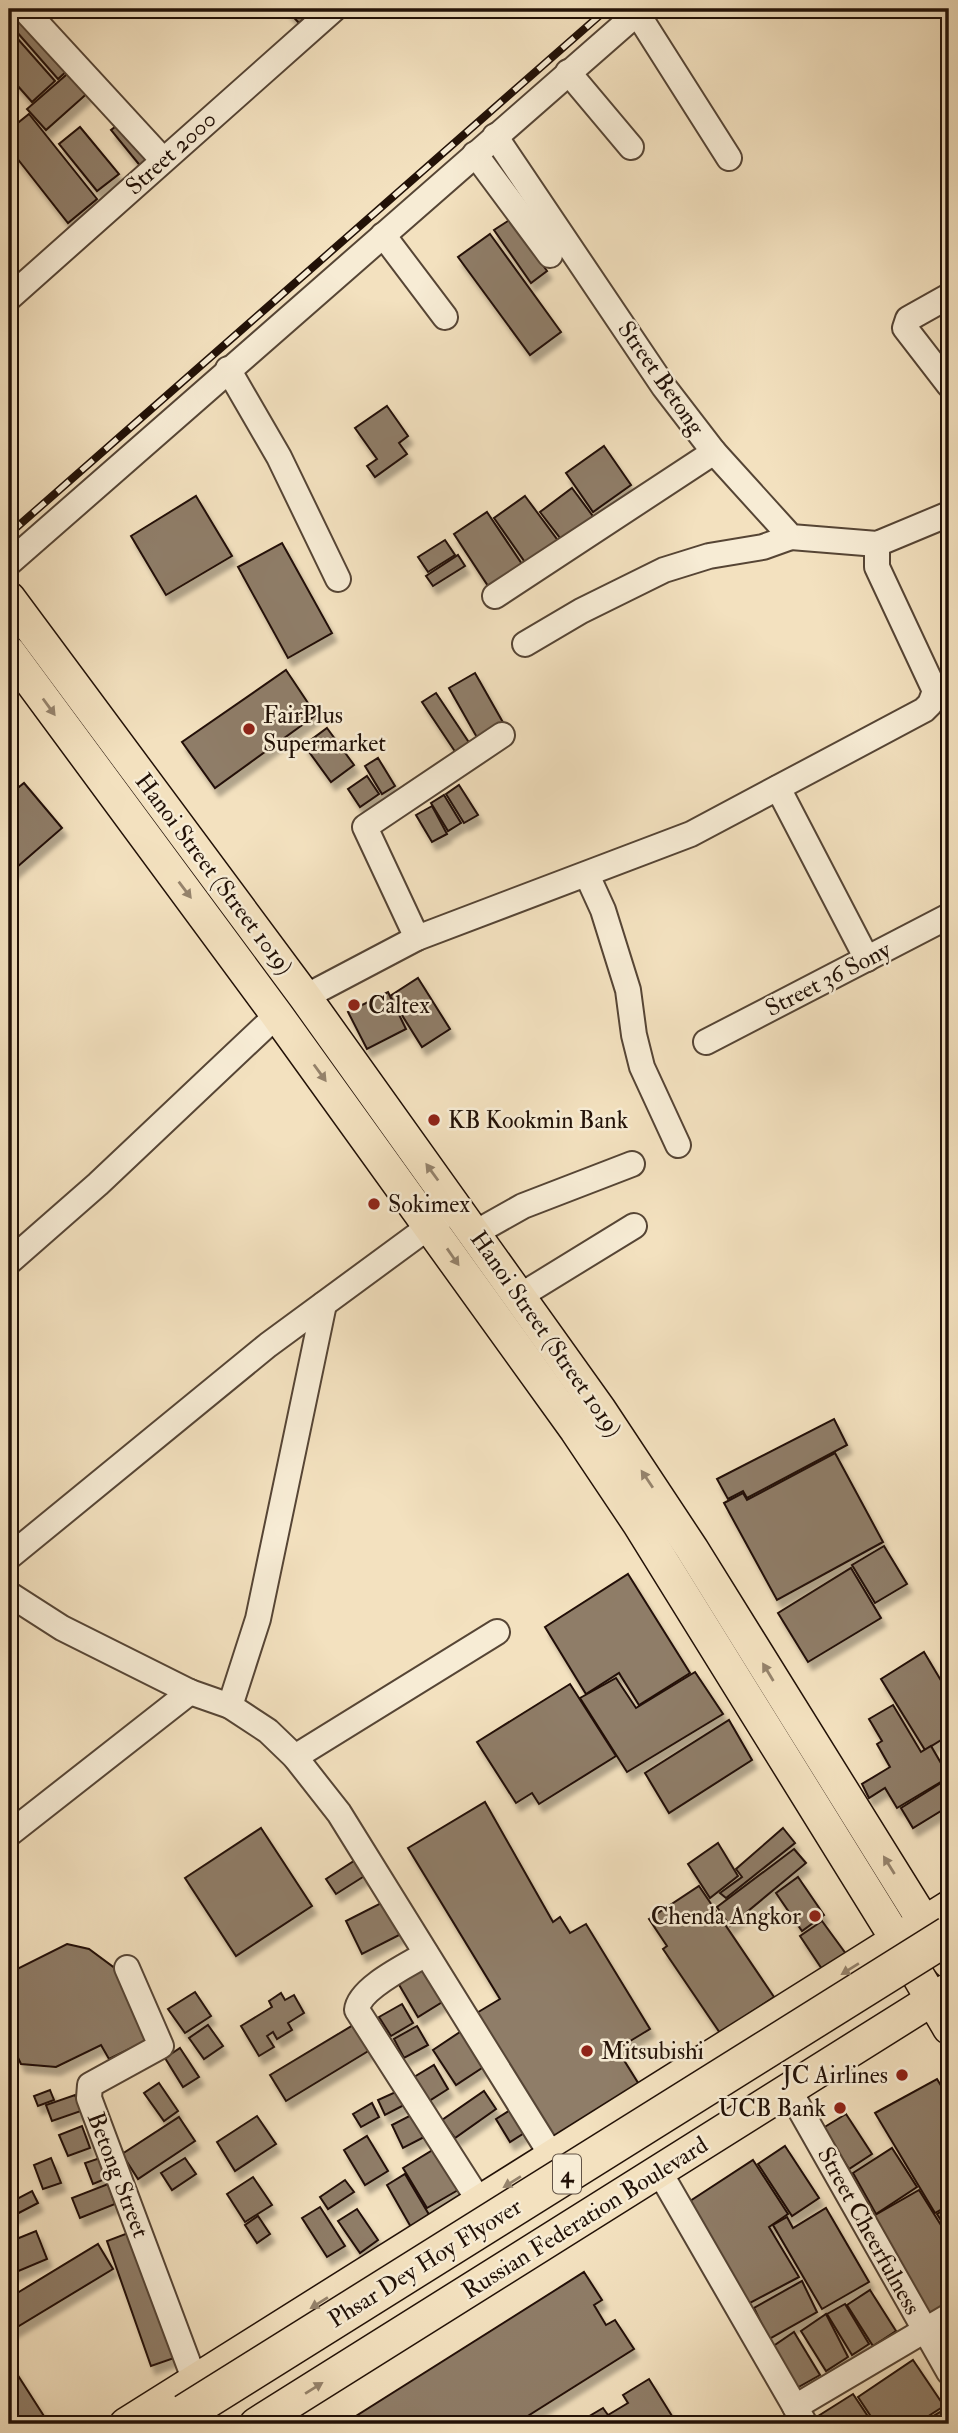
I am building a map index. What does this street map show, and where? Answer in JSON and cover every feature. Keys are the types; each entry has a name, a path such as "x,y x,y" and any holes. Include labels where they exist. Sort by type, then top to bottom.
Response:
{"highway":[{"name":"Phsar Dey Hoy Flyover","path":"198,2406 941,1922"},
{"name":"Phsar Dey Hoy Flyover","path":"198,2406 949,1962"}],"main road":[{"name":"Hanoi Street (Street 1019)","path":"9,598 305,997 520,1296 672,1517 941,1922 949,1962"},
{"name":"Hanoi Street (Street 1019)","path":"9,652 277,1015 576,1430 639,1524 897,1940 941,1994 949,2028"},
{"path":"126,2424 198,2406 480,2202 897,1940 941,1922"},
{"name":"Russian Federation Boulevard","path":"256,2424 941,1994"},
{"path":"621,2114 646,2115 663,2129 669,2152 659,2171"}],"street":[{"path":"24,9 163,160"},
{"name":"Street 2000","path":"9,298 334,9"},
{"path":"9,563 640,11 729,158"},
{"path":"568,72 631,147"},
{"name":"Street Betong","path":"495,136 664,387 714,452 791,537"},
{"path":"475,154 550,254"},
{"path":"383,235 445,317"},
{"path":"949,296 908,319 905,328 949,385"},
{"path":"229,369 279,457 338,579"},
{"path":"495,596 714,452"},
{"path":"524,644 581,611 664,570 709,556 763,547 791,537 877,544 949,514"},
{"path":"305,997 416,938 691,834 924,710 930,704 935,691 877,567 877,544"},
{"path":"416,938 365,827 502,735"},
{"path":"778,788 867,959"},
{"path":"587,874 603,910 628,990 642,1067 678,1145"},
{"name":"Street 36 Sony","path":"706,1042 949,916"},
{"path":"9,1262 98,1184 277,1015"},
{"path":"475,1233 523,1206 632,1164"},
{"path":"9,1557 268,1345 457,1206"},
{"path":"520,1296 634,1226"},
{"path":"230,1706 258,1619 324,1304"},
{"path":"9,1594 62,1628 190,1692 230,1706 268,1731 295,1757 339,1813 552,2156"},
{"path":"295,1757 497,1632"},
{"path":"9,1833 190,1692"},
{"path":"426,1954 374,1986 361,1997 357,2010 480,2202"},
{"name":"Betong Street","path":"127,1968 161,2046 90,2085 89,2098 198,2406"},
{"name":"Street Cheerfulness","path":"789,2090 949,2372"},
{"path":"659,2171 800,2416 924,2329 949,2316"}],"building":[{"path":"9,9 18,9 70,68 58,79 9,23"},
{"path":"286,9 315,9 299,23"},
{"path":"9,29 55,81 32,102 9,76"},
{"path":"73,69 91,90 46,130 27,109"},
{"path":"29,114 97,199 68,223 9,148 9,130"},
{"path":"123,121 153,159 142,168 111,130"},
{"path":"80,127 119,174 97,191 59,144"},
{"path":"511,219 547,271 531,283 494,230"},
{"path":"490,234 561,332 530,355 458,257"},
{"path":"387,406 408,436 399,443 407,454 375,477 367,466 377,459 355,428"},
{"path":"604,446 631,485 593,512 566,473"},
{"path":"572,488 595,519 564,543 540,512"},
{"path":"196,496 232,556 166,595 131,536"},
{"path":"525,496 559,542 527,565 494,518"},
{"path":"487,512 526,570 492,592 454,534"},
{"path":"445,540 455,555 428,572 418,557"},
{"path":"282,543 332,633 288,658 238,567"},
{"path":"458,555 465,566 433,586 426,576"},
{"name":"FairPlus Supermarket","path":"286,670 316,715 215,788 182,742"},
{"path":"475,673 505,726 479,741 449,688"},
{"path":"436,693 472,747 458,756 422,702"},
{"path":"327,728 354,765 331,782 304,745"},
{"path":"378,758 395,786 382,794 365,766"},
{"path":"367,776 379,794 360,807 348,789"},
{"path":"24,783 62,828 9,874 9,795"},
{"path":"459,785 478,815 464,823 446,794"},
{"path":"444,795 461,823 448,831 431,803"},
{"path":"432,806 447,834 432,842 416,815"},
{"path":"418,978 450,1029 422,1047 390,996"},
{"path":"388,992 406,1029 367,1049 348,1012"},
{"path":"834,1419 847,1445 747,1498 743,1491 728,1499 717,1479"},
{"path":"835,1453 883,1542 777,1600 724,1503 743,1493 747,1500"},
{"path":"884,1546 907,1584 875,1603 852,1565"},
{"path":"851,1568 881,1618 808,1662 778,1613"},
{"path":"628,1574 690,1673 639,1705 619,1673 586,1694 545,1627"},
{"path":"924,1652 949,1694 949,1735 925,1750 881,1679"},
{"path":"695,1672 723,1714 627,1772 580,1698 616,1678 636,1708"},
{"path":"570,1684 616,1756 539,1804 532,1793 516,1803 477,1742"},
{"path":"893,1705 921,1752 931,1746 949,1777 897,1808 885,1788 869,1798 862,1784 890,1767 877,1744 882,1741 869,1719"},
{"path":"729,1720 752,1760 669,1813 645,1773"},
{"path":"949,1778 949,1806 913,1828 901,1808"},
{"path":"485,1802 553,1922 560,1917 570,1933 586,1924 650,2029 617,2049 645,2094 556,2148 475,2014 500,1999 408,1848"},
{"path":"261,1828 312,1906 236,1956 185,1878"},
{"path":"783,1828 795,1843 726,1898 720,1893 742,1877 736,1869"},
{"path":"718,1843 738,1876 710,1898 688,1864"},
{"path":"794,1849 806,1863 730,1926 717,1907"},
{"path":"357,1859 366,1875 336,1894 326,1879"},
{"path":"798,1877 824,1915 802,1931 776,1893"},
{"path":"699,1886 774,1997 720,2033 663,1949 667,1946 649,1919"},
{"path":"389,1899 405,1932 362,1954 346,1921"},
{"path":"822,1921 849,1958 826,1975 800,1936"},
{"path":"67,1944 89,1949 120,1972 152,2038 109,2059 101,2045 56,2067 21,2064 9,2039 9,1973"},
{"path":"431,1962 452,1996 418,2017 398,1983"},
{"path":"195,1992 211,2016 185,2033 168,2009"},
{"path":"281,1993 285,2000 294,1995 304,2013 288,2023 292,2030 277,2039 273,2032 267,2036 274,2047 259,2056 241,2026 272,2007 269,2001"},
{"path":"402,2004 413,2023 391,2036 379,2017"},
{"path":"355,2024 370,2050 286,2101 270,2075"},
{"path":"208,2025 223,2046 204,2059 189,2038"},
{"path":"417,2026 428,2045 404,2058 394,2039"},
{"path":"463,2030 485,2066 456,2085 433,2050"},
{"path":"180,2048 199,2077 183,2087 165,2058"},
{"path":"434,2065 448,2089 429,2101 414,2077"},
{"path":"937,2079 949,2099 949,2205 935,2213 875,2113"},
{"path":"159,2083 178,2111 164,2121 144,2093"},
{"path":"50,2090 54,2100 38,2106 34,2096"},
{"path":"400,2090 406,2104 385,2115 378,2100"},
{"path":"484,2091 496,2109 455,2138 442,2120"},
{"path":"75,2095 81,2111 52,2121 46,2105"},
{"path":"372,2103 379,2117 361,2127 353,2114"},
{"path":"515,2107 529,2130 510,2142 496,2119"},
{"path":"419,2111 430,2134 403,2148 392,2125"},
{"path":"846,2114 872,2154 849,2169 823,2128"},
{"path":"257,2116 276,2144 235,2171 217,2142"},
{"path":"179,2117 195,2141 138,2179 122,2154"},
{"path":"82,2126 90,2148 68,2156 59,2135"},
{"path":"367,2136 388,2171 365,2185 344,2150"},
{"path":"441,2145 465,2186 427,2208 403,2168"},
{"path":"785,2146 819,2198 792,2216 758,2164"},
{"path":"892,2148 917,2187 876,2214 853,2173"},
{"path":"103,2157 110,2177 93,2184 85,2163"},
{"path":"51,2158 61,2183 43,2189 34,2165"},
{"path":"185,2158 196,2174 172,2190 161,2173"},
{"path":"753,2160 788,2214 769,2227 799,2277 748,2304 687,2203"},
{"path":"405,2174 431,2218 412,2229 387,2185"},
{"path":"253,2177 272,2205 245,2222 227,2194"},
{"path":"345,2180 354,2192 328,2209 320,2197"},
{"path":"108,2184 115,2204 80,2218 72,2198"},
{"path":"919,2190 949,2238 949,2304 931,2315 870,2218"},
{"path":"32,2191 38,2203 9,2218 9,2203"},
{"path":"320,2207 345,2246 327,2257 302,2218"},
{"path":"949,2207 949,2233 937,2214"},
{"path":"826,2208 869,2282 822,2309 773,2225 787,2217 793,2228"},
{"path":"357,2209 378,2240 360,2253 338,2221"},
{"path":"258,2216 270,2234 257,2243 245,2225"},
{"path":"136,2230 180,2356 151,2366 107,2241"},
{"path":"36,2231 47,2259 9,2275 9,2242"},
{"path":"98,2244 113,2269 9,2332 9,2298"},
{"path":"584,2272 602,2300 594,2305 606,2325 615,2320 634,2349 515,2424 362,2424 356,2416"},
{"path":"802,2281 817,2312 769,2339 754,2308"},
{"path":"870,2290 896,2331 873,2346 847,2305"},
{"path":"845,2304 869,2344 852,2355 827,2314"},
{"path":"826,2314 848,2357 826,2371 801,2331"},
{"path":"794,2332 820,2375 795,2389 769,2349"},
{"path":"913,2360 944,2406 916,2424 876,2424 858,2397"},
{"path":"10,2363 49,2424 14,2424 9,2417"},
{"path":"649,2379 677,2424 576,2424 603,2408 608,2415 628,2403 623,2395"},
{"path":"853,2394 873,2424 819,2424 815,2418"},
{"path":"942,2411 949,2424 920,2424"}],"railway":[{"path":"9,534 607,9"}],"place":[{"name":"FairPlus Supermarket","path":"249,729"},
{"name":"Caltex","path":"354,1005"},
{"name":"KB Kookmin Bank","path":"434,1120"},
{"name":"Sokimex","path":"374,1204"},
{"name":"Chenda Angkor","path":"815,1916"},
{"name":"Mitsubishi","path":"587,2051"},
{"name":"JC Airlines","path":"902,2075"},
{"name":"UCB Bank","path":"840,2108"}]}
